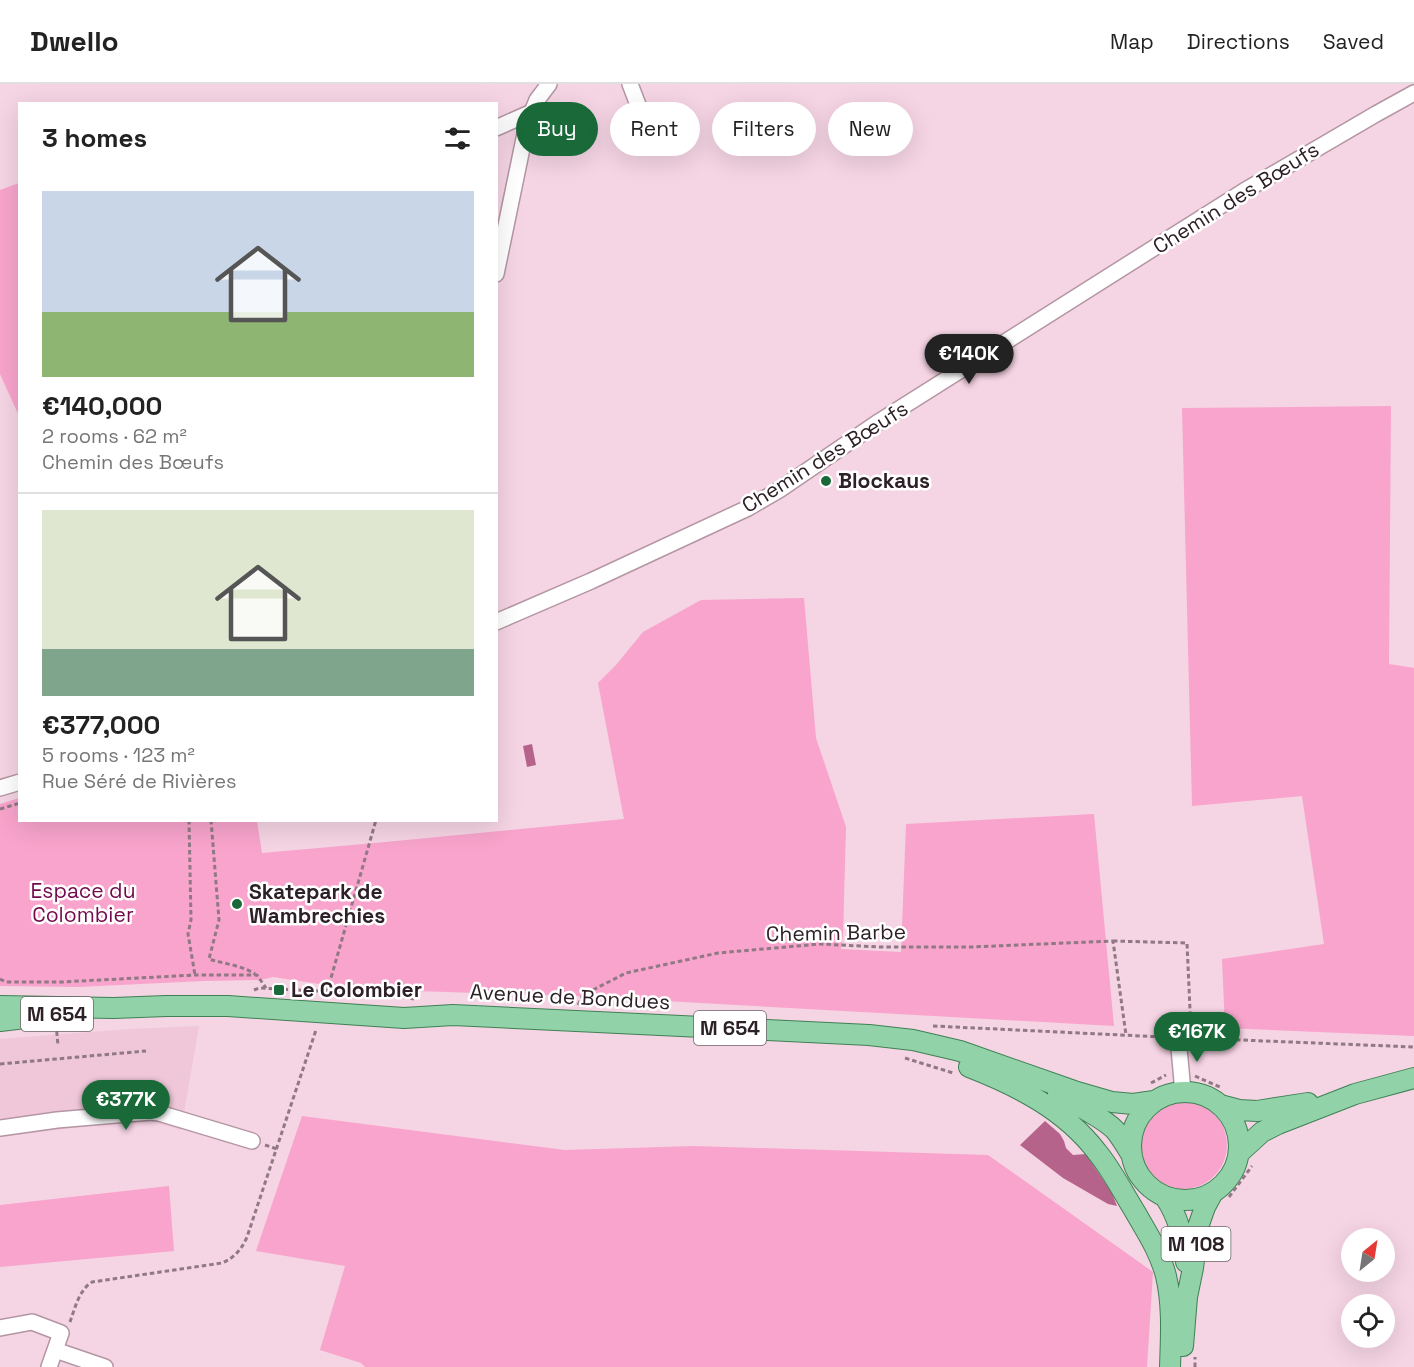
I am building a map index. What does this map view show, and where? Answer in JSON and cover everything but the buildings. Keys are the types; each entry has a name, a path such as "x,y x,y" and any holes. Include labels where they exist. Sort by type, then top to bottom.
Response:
{"main road":[{"name":"Avenue de Bondues","path":"228,1006 267,998 307,995 397,1005 453,1015"},
{"name":"Avenue de Bondues","path":"0,1006 114,1008 228,1006 404,1018 453,1015 885,1036 930,1043 1112,1102 1133,1104 1154,1101"},
{"name":"Avenue de Bondues","path":"0,1021 114,1008"},
{"path":"885,1036 944,1057 1023,1091 1061,1116 1096,1150 1148,1234 1163,1265 1171,1311 1170,1367"},
{"name":"Avenue de Bondues","path":"1003,1066 1103,1121 1115,1130 1131,1154"},
{"path":"1220,1105 1239,1110 1278,1109 1355,1094 1414,1078"},
{"path":"1183,1092 1207,1096 1220,1105 1236,1127 1239,1145 1237,1162 1225,1183 1212,1194 1189,1201 1173,1200 1151,1189 1136,1170 1131,1154 1131,1137 1136,1121 1147,1107 1167,1095 1183,1092"},
{"path":"1239,1154 1262,1132 1355,1094"},
{"name":"M 108","path":"1181,1367 1187,1298 1198,1227 1212,1194"},
{"name":"M 108","path":"1165,1197 1177,1217 1183,1238 1187,1298"}],"street":[{"path":"536,102 549,84"},
{"path":"630,84 637,102"},
{"name":"Chemin des Bœufs","path":"498,621 602,576 764,499 880,422 1244,191 1414,93"},
{"path":"498,127 516,119"},
{"path":"498,264 520,156"},
{"path":"0,788 18,784"},
{"path":"1183,1092 1185,1038"},
{"path":"0,1128 57,1120 151,1112 252,1141"},
{"path":"0,1328 32,1322 61,1333 49,1367"},
{"path":"55,1350 105,1367"}],"path":[{"path":"0,809 18,804"},
{"path":"189,822 191,920 188,934 195,975"},
{"path":"211,822 219,920 208,959 246,968 256,975 266,988"},
{"path":"307,995 327,992 374,822"},
{"path":"1113,941 1126,1035"},
{"name":"Chemin Barbe","path":"575,1009 583,995 626,973 718,953 820,944 914,947 1113,941 1186,942 1185,1038"},
{"path":"0,979 6,982 62,982 195,975 256,975"},
{"path":"56,1024 58,1045"},
{"path":"61,1333 69,1324 84,1289 92,1282 222,1263 240,1249 247,1237 317,1028"},
{"path":"0,1064 146,1051"}],"shaded area":[{"path":"532,744 536,765 527,767 523,746"},
{"path":"199,1026 181,1130 143,1119 0,1137 0,1039"},
{"path":"1045,1121 1060,1134 1066,1148 1073,1155 1086,1154 1112,1193 1117,1206 1108,1204 1063,1178 1020,1145"}],"green space":[{"path":"18,184 18,414 0,374 0,190"},
{"path":"1391,406 1389,664 1414,668 1414,1036 1225,1028 1222,959 1324,944 1302,796 1192,806 1182,408"},
{"name":"Espace du Colombier","path":"804,598 816,738 846,827 841,949 901,952 906,824 1094,814 1114,1026 574,996 352,989 273,977 260,980 78,987 0,986 0,804 18,798 18,822 257,822 262,853 624,819 598,683 643,632 701,600"},
{"path":"1174,1101 1192,1101 1208,1108 1220,1120 1227,1136 1227,1154 1220,1170 1208,1182 1192,1189 1174,1189 1158,1182 1146,1170 1139,1154 1139,1136 1146,1120 1158,1108"},
{"path":"302,1116 565,1150 694,1146 988,1155 1153,1272 1147,1367 365,1367 361,1363 320,1350 345,1266 256,1251"},
{"path":"169,1186 174,1251 0,1267 0,1205"}],"place":[{"name":"Blockaus","path":"826,481"},
{"name":"Skatepark de Wambrechies","path":"237,904"},
{"name":"Le Colombier","path":"279,990"}]}
